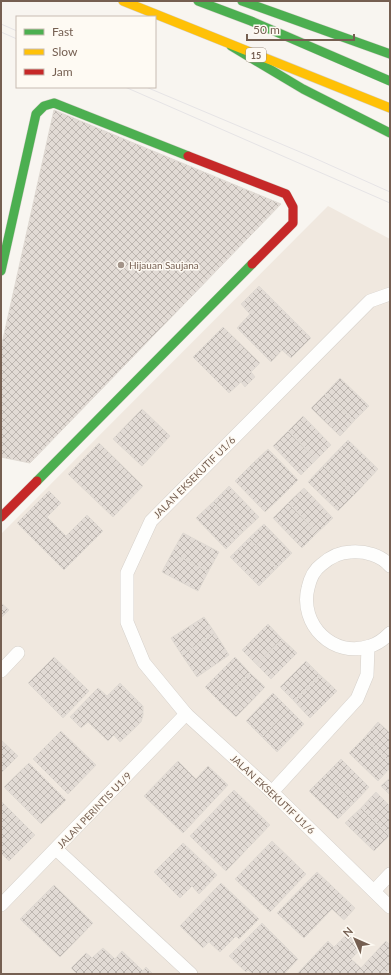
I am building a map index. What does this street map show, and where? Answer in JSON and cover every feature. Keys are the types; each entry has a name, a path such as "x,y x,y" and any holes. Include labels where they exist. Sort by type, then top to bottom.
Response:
{"main road":[{"name":"15","path":"123,1 231,46 390,108"},
{"path":"198,1 251,21 390,81"},
{"path":"242,1 390,54"},
{"path":"231,46 303,88 390,133"},
{"path":"1,271 36,114 44,106 54,103 286,194 293,207 293,222 1,517"}],"street":[{"name":"JALAN EKSEKUTIF U1/6","path":"390,294 370,301 151,521 127,573 127,622 144,663 186,714 272,792 390,907"},
{"path":"1,506 14,503"},
{"path":"390,566 375,555 360,551 344,552 330,558 318,568 309,581 306,596 307,612 313,627 324,638 337,646 353,649 368,647 381,641 390,633"},
{"path":"272,792 357,700 367,675 368,647"},
{"path":"1,671 18,654"},
{"name":"JALAN PERINTIS U1/9","path":"4,897 56,849 186,714"},
{"path":"56,849 191,974"},
{"path":"374,891 390,874"}],"shaded area":[{"path":"328,206 390,239 390,974 1,974 1,534"}],"building":[{"name":"Hijauan Saujana","path":"54,110 281,204 30,463 1,457 1,348"},
{"path":"259,286 311,338 291,358 282,350 271,362 237,328 250,314 241,304"},
{"path":"223,327 260,363 251,372 255,377 245,387 241,382 229,393 193,357"},
{"path":"340,378 369,406 354,421 325,394"},
{"path":"325,394 354,421 340,436 311,408"},
{"path":"142,409 170,436 142,466 113,439"},
{"path":"303,416 331,445 316,460 288,431"},
{"path":"288,431 316,460 301,475 273,446"},
{"path":"348,440 378,469 354,495 323,466"},
{"path":"99,443 143,486 113,517 68,474"},
{"path":"268,449 298,480 282,496 251,465"},
{"path":"251,465 282,496 265,512 235,481"},
{"path":"323,466 354,495 338,511 308,482"},
{"path":"229,486 259,517 242,533 213,502"},
{"path":"304,488 333,518 317,533 288,503"},
{"path":"49,491 61,503 47,517 66,536 87,515 103,531 64,570 17,523"},
{"path":"213,502 242,533 226,549 196,518"},
{"path":"288,503 317,533 302,548 273,518"},
{"path":"264,524 292,553 277,568 249,538"},
{"path":"183,533 219,552 208,572 172,553"},
{"path":"249,538 277,568 259,586 230,557"},
{"path":"172,553 208,572 198,591 162,572"},
{"path":"1,603 9,610 1,618"},
{"path":"204,617 215,633 182,655 171,638"},
{"path":"268,624 282,639 256,664 242,650"},
{"path":"215,633 229,655 197,677 182,655"},
{"path":"282,639 297,653 271,679 256,664"},
{"path":"54,657 89,691 63,718 28,683"},
{"path":"235,657 250,673 220,702 205,687"},
{"path":"306,661 320,675 294,701 280,687"},
{"path":"250,673 265,687 236,717 220,702"},
{"path":"320,675 337,691 310,718 294,701"},
{"path":"120,683 143,706 143,715 141,722 120,742 114,735 108,741 88,722 81,728 70,717 98,688 107,696"},
{"path":"273,693 289,709 262,737 246,721"},
{"path":"289,709 304,724 277,752 262,737"},
{"path":"378,722 390,733 390,763 364,738"},
{"path":"61,731 96,765 68,794 33,759"},
{"path":"364,738 390,763 390,768 378,781 349,753"},
{"path":"1,740 18,756 1,773"},
{"path":"341,759 369,787 354,803 325,775"},
{"path":"178,761 196,779 208,766 228,785 183,833 144,796"},
{"path":"29,763 66,800 41,824 4,787"},
{"path":"325,775 354,803 338,819 309,791"},
{"path":"390,778 390,795 381,786"},
{"path":"234,790 270,825 226,871 190,836"},
{"path":"376,792 390,806 389,836 361,808"},
{"path":"1,801 35,835 9,861 1,853"},
{"path":"361,808 389,836 374,851 345,823"},
{"path":"272,841 306,874 270,912 235,879"},
{"path":"183,843 217,875 199,894 192,886 180,898 154,872"},
{"path":"317,872 355,908 344,920 332,909 304,938 277,913"},
{"path":"221,883 259,919 239,939 236,936 220,952 209,942 203,948 180,926"},
{"path":"54,885 93,923 60,957 20,919"},
{"path":"262,923 298,959 284,974 253,974 248,970 246,972 229,956"},
{"path":"349,932 363,946 351,959 361,968 386,941 390,945 390,968 385,974 297,974 328,941 334,947"},
{"path":"103,948 115,959 122,951 143,971 146,967 153,974 77,974 71,968 86,953 92,958"}],"tram line":[{"path":"1,24 16,31"},
{"path":"1,32 16,39"},
{"path":"127,88 390,203"},
{"path":"148,88 312,157 390,192"}],"traffic: fast":[{"path":"198,1 251,21 390,81"},
{"path":"242,1 390,54"},
{"path":"231,46 303,89 390,133"},
{"path":"1,271 36,114 44,106 54,103 188,156"},
{"path":"37,481 252,264"}],"traffic: slow":[{"path":"123,1 390,108"}],"traffic: jam":[{"path":"188,156 286,194 293,207 293,223 252,264"},
{"path":"1,517 37,481"}],"place":[{"name":"Hijauan Saujana","path":"121,265"}]}
